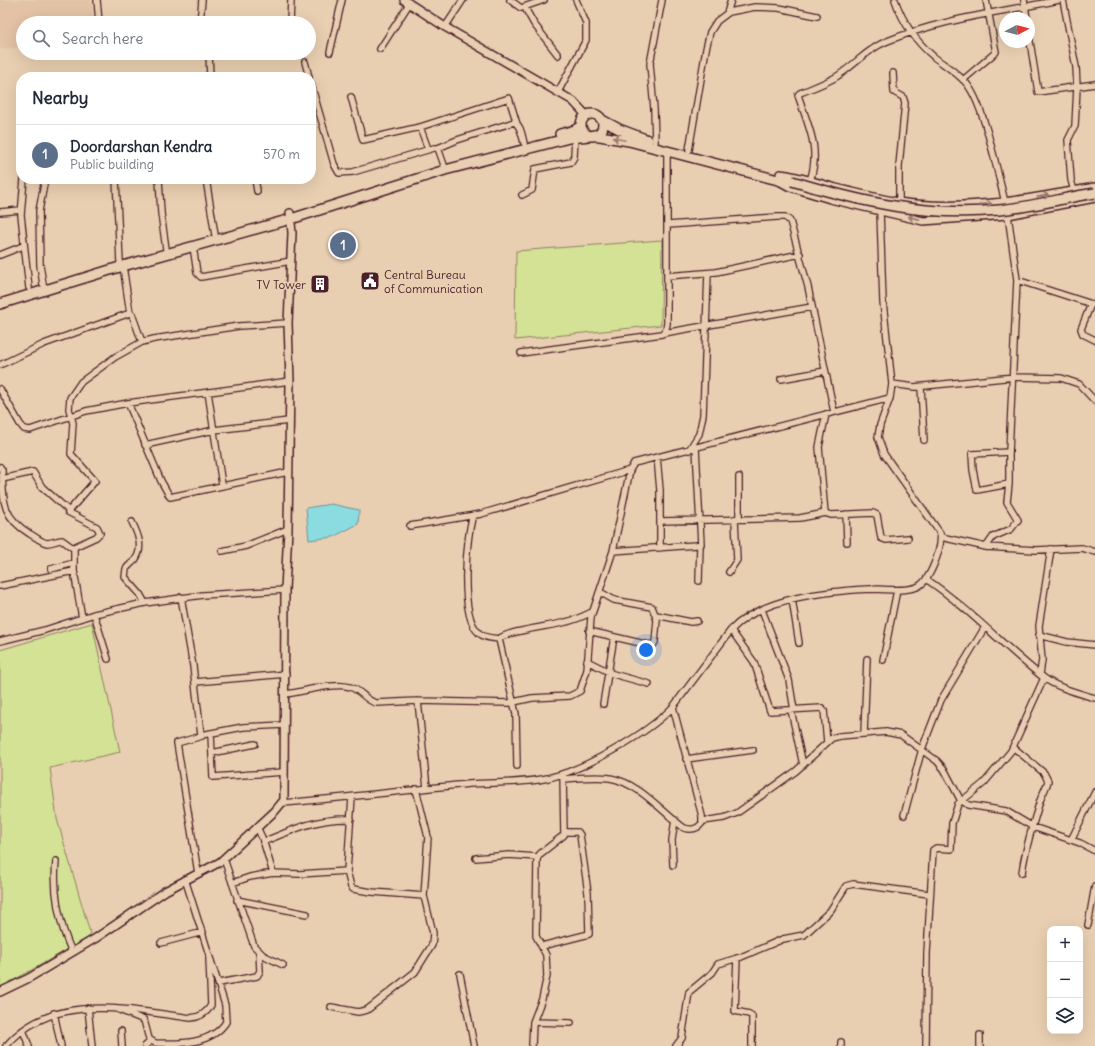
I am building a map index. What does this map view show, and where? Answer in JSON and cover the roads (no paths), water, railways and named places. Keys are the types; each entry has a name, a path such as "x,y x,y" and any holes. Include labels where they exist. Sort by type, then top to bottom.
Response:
{"main road":[{"path":"592,136 584,132 581,126 582,120 586,115 593,113 602,120 632,134 655,142 689,150 854,199 929,212 998,210 1095,193"},
{"path":"592,136 602,128 602,120"},
{"path":"0,304 166,248 291,216 444,166 575,130 581,126"},
{"path":"0,298 43,284 193,246 445,170 575,137 592,136 620,139 779,177"}],"street":[{"path":"97,0 98,16"},
{"path":"201,16 202,0"},
{"path":"290,16 291,0"},
{"path":"330,52 342,0"},
{"path":"445,27 463,0"},
{"path":"510,0 518,6 525,8 544,0"},
{"path":"558,92 586,40 586,23 576,0"},
{"path":"655,142 650,64 662,0"},
{"path":"727,13 731,0"},
{"path":"895,0 902,18 911,33 924,48 963,80 970,89 980,112 1005,202"},
{"path":"963,80 996,52 986,0"},
{"path":"1024,0 1026,12"},
{"path":"810,181 815,164 813,140 799,94 836,76 870,50 911,33 989,13 1060,0"},
{"path":"1063,0 1074,56 1077,87 1075,126 1068,140 1071,183 1074,191"},
{"path":"380,49 406,2 445,27 573,101 586,115"},
{"path":"689,150 710,32 717,21 727,13 751,8 769,7 816,16"},
{"path":"525,8 534,24 558,55"},
{"path":"1031,48 1038,92 1095,84"},
{"path":"209,60 210,72"},
{"path":"305,62 308,72"},
{"path":"893,73 894,92 903,97 905,102 899,166 899,202"},
{"path":"351,97 364,140 420,127 509,98 524,143"},
{"path":"316,101 334,164 339,172 353,172 428,149 438,148 457,140 514,122 517,124"},
{"path":"420,127 428,149"},
{"path":"522,195 532,190 535,169 572,162 575,152 575,137"},
{"path":"438,148 444,166"},
{"path":"664,333 667,324 668,225 666,151"},
{"path":"779,177 792,175 810,181 899,202 933,205 966,205 1005,202 1095,187"},
{"path":"779,177 790,187 880,211 923,220 1008,215 1095,198"},
{"path":"24,184 21,210 23,246 29,288"},
{"path":"43,284 40,265 38,211 44,184"},
{"path":"116,184 121,264 130,313 142,342"},
{"path":"159,184 161,214 166,248"},
{"path":"207,184 215,235"},
{"path":"256,184 257,191"},
{"path":"933,205 933,220"},
{"path":"0,212 21,210"},
{"path":"563,776 628,741 657,723 674,708 738,622 762,610 792,599 826,593 856,590 897,590 916,587 926,579 939,551 941,537 938,529 884,454 879,443 880,425 890,398 892,384 883,302 880,211"},
{"path":"986,548 993,537 1011,529 1018,520 1007,502 1014,377 1017,280 1008,215"},
{"path":"0,992 29,978 137,911 165,891 224,859 282,803 285,797 285,590 288,529 290,381 288,323 291,261 291,216"},
{"path":"668,225 788,218 792,225 800,254 834,412"},
{"path":"0,255 23,246"},
{"path":"193,246 197,273 201,277 291,261"},
{"path":"667,276 708,273 758,265 800,254"},
{"path":"690,450 699,434 703,415 708,326 708,273"},
{"path":"1017,280 1093,305 1081,329 1083,334 1095,340"},
{"path":"521,353 664,333 812,307"},
{"path":"0,365 44,344 130,313"},
{"path":"68,510 95,483 95,481 72,456 72,416 69,403 82,382 106,362 142,342 239,326 288,323"},
{"path":"781,379 825,371"},
{"path":"892,384 921,387 1014,377 1061,378 1073,380 1082,386 1095,401"},
{"path":"0,389 20,424 26,430 34,430 92,410 128,402 290,381"},
{"path":"921,387 924,440"},
{"path":"208,392 222,485"},
{"path":"286,694 347,686 358,690 374,702 514,702 532,698 567,697 576,694 582,687 588,661 589,631 592,612 613,551 630,470 634,463 890,398"},
{"path":"128,402 145,445 170,497 288,472"},
{"path":"826,414 819,447 823,502 826,513"},
{"path":"145,445 214,430 289,422"},
{"path":"696,448 701,520 699,581"},
{"path":"1009,484 977,490 973,470 972,454 1010,452"},
{"path":"657,457 659,479 660,548"},
{"path":"0,467 4,502 14,523 41,541 50,543 62,540 73,548"},
{"path":"410,526 473,515 630,470"},
{"path":"2,479 32,472 42,487 68,510 69,513 97,527 100,531 98,537 76,544 73,548 74,571 82,618"},
{"path":"729,572 737,560 739,477"},
{"path":"660,521 800,518 814,517 826,513 875,514 881,538 886,540 908,538"},
{"path":"846,514 847,542"},
{"path":"473,515 466,547 466,590 471,617 474,627 481,634 499,639"},
{"path":"132,522 138,532 140,545 137,558 126,569 125,577 140,594 145,603"},
{"path":"222,551 246,546 288,529"},
{"path":"941,537 986,548 1082,548 1095,552"},
{"path":"613,551 700,544"},
{"path":"926,1046 929,894 933,850 936,848 950,849 955,811 962,800 984,783 1012,747 1042,676 1039,635 1040,617 1052,549"},
{"path":"51,569 74,563"},
{"path":"0,586 74,571"},
{"path":"926,579 945,592 1042,676 1062,687 1095,698"},
{"path":"0,641 45,630 94,614 145,603 181,597 246,591 285,590"},
{"path":"883,660 897,590"},
{"path":"589,631 649,645 654,644 657,636 656,615 654,609 650,606 614,600 600,592"},
{"path":"181,597 202,736"},
{"path":"792,599 799,643"},
{"path":"762,610 789,680 803,765"},
{"path":"499,639 502,636 566,622 592,612"},
{"path":"94,614 108,659"},
{"path":"656,615 690,622 697,621"},
{"path":"904,815 922,749 943,696 985,627"},
{"path":"731,630 754,662 765,693 769,710 793,710 821,707 823,709 828,742"},
{"path":"1039,635 1067,642 1095,645"},
{"path":"603,704 614,637"},
{"path":"499,639 517,717 517,766"},
{"path":"864,734 867,659"},
{"path":"588,661 608,671 649,684"},
{"path":"195,682 286,674"},
{"path":"418,701 427,788"},
{"path":"674,708 703,821"},
{"path":"198,873 177,743 202,736 243,728 284,725"},
{"path":"282,803 479,783 534,781 563,776 609,778 624,782 645,795 689,830 698,828 703,821 724,818 737,814 803,765 828,742 840,736 892,732 922,749 940,765 962,800 972,806 1006,811 1033,827 1071,840 1095,851"},
{"path":"211,734 213,777 284,772"},
{"path":"212,753 255,744"},
{"path":"1012,747 1048,778 1045,793 1039,804 1033,827 1026,842 1022,873"},
{"path":"686,759 753,750"},
{"path":"476,858 509,855 537,857 562,837 564,832 563,776"},
{"path":"331,1007 364,1012 416,972 433,940 432,926 424,896 428,837 416,789"},
{"path":"1071,840 1095,792"},
{"path":"352,797 347,872 349,885 354,889 424,896"},
{"path":"263,842 318,821 332,818 351,819"},
{"path":"673,865 672,840 675,820"},
{"path":"257,827 273,873"},
{"path":"542,946 589,934 588,893 580,835 578,832 564,832"},
{"path":"532,1046 533,1022 542,999 547,976 546,958 542,946 536,939 535,932 537,857"},
{"path":"224,859 250,940 259,952 283,965"},
{"path":"56,861 54,873 59,918 64,935 72,952"},
{"path":"232,883 250,877 273,873 299,874 347,872"},
{"path":"145,1046 151,1041 163,1043 201,1040 217,1034 224,1026 227,1017 219,984 185,879"},
{"path":"676,1046 681,1041 691,990 709,976 718,964 737,958 783,939 804,935 827,914 843,888 850,885 929,894"},
{"path":"1088,925 1095,886"},
{"path":"237,900 306,914"},
{"path":"161,943 203,932"},
{"path":"219,984 257,976 260,971 259,952"},
{"path":"6,1046 16,1035 36,1021 54,1013 88,1008 117,1009 191,1018 200,1017 212,1005 208,965 209,956"},
{"path":"737,958 735,1011 752,1016 752,1046"},
{"path":"460,974 474,1046"},
{"path":"88,1008 92,1046"},
{"path":"117,1009 144,1020 151,1041"},
{"path":"54,1013 61,1046"},
{"path":"533,1022 570,1023"},
{"path":"23,1030 29,1046"},
{"path":"121,1031 122,1046"},
{"path":"980,1036 980,1046"}],"water":[{"path":"331,504 359,510 358,524 333,537 309,540 306,508"}],"place":[{"name":"Doordarshan Kendra","path":"343,245"},
{"name":"Central Bureau of Communication","path":"370,281"},
{"name":"TV Tower","path":"320,284"}]}
